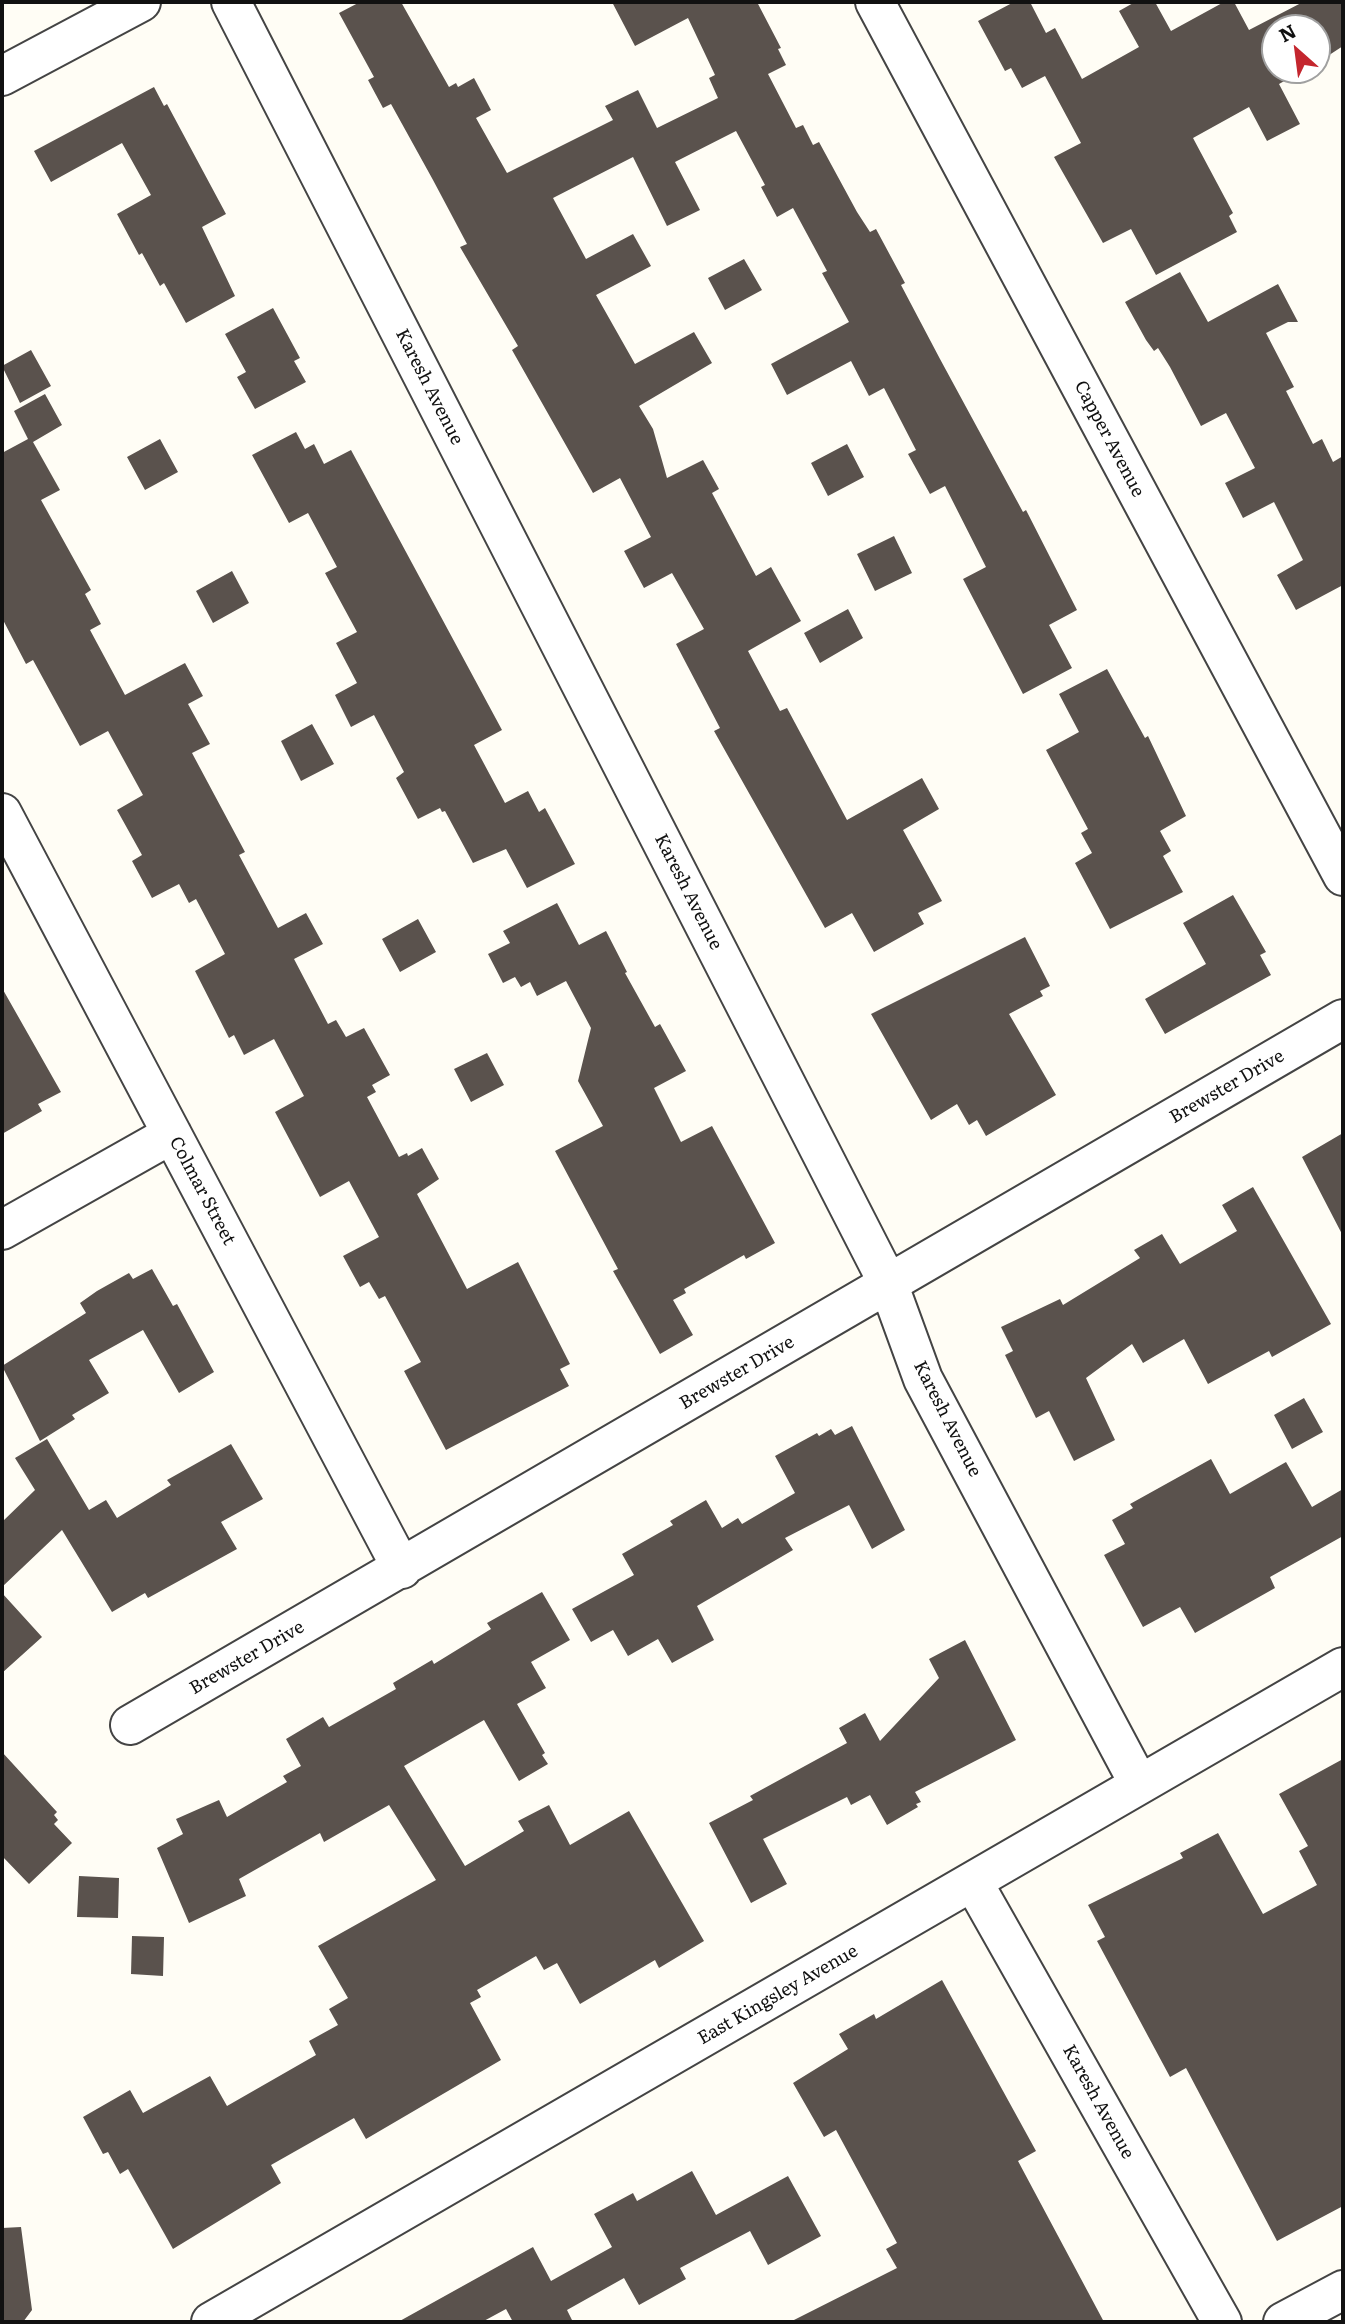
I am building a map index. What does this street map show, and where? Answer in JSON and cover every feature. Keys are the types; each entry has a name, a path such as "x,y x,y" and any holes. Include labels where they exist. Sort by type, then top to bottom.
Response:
{"street":[{"path":"2,76 141,2"},
{"name":"Karesh Avenue","path":"231,2 888,1283 923,1379 1139,1784"},
{"name":"Capper Avenue","path":"875,2 1343,876"},
{"name":"Colmar Street","path":"2,813 402,1569"},
{"name":"Brewster Drive","path":"130,1725 1343,1019"},
{"path":"2,1230 172,1134"},
{"name":"East Kingsley Avenue","path":"211,2322 1343,1667"},
{"name":"Karesh Avenue","path":"973,1882 1222,2322"},
{"path":"1283,2322 1343,2290"}],"building":[{"path":"360,2 401,2 449,87 456,83 458,87 474,78 491,110 476,118 507,173 613,120 605,106 638,90 657,128 718,98 709,78 715,75 688,18 635,46 612,2 757,2 781,48 778,49 786,65 768,74 796,128 803,125 813,145 819,142 870,232 876,229 905,283 901,285 940,359 1023,512 1026,510 1077,610 1049,625 1072,668 1023,694 963,579 986,567 945,486 930,494 908,454 916,450 884,388 869,396 851,361 787,395 771,364 849,322 822,273 827,271 793,208 777,217 761,187 765,185 736,131 675,162 700,210 667,226 633,157 553,198 586,259 633,234 651,266 596,295 635,364 694,332 712,363 639,406 653,429 667,478 703,460 719,489 712,493 756,576 771,567 801,621 748,651 780,711 787,708 847,820 922,778 939,809 903,830 942,901 918,913 924,924 874,952 852,913 825,928 714,731 720,728 676,644 704,629 672,573 644,588 624,551 651,537 620,478 593,493 512,350 518,346 460,247 467,244 433,180 391,104 383,108 368,80 374,77 339,13"},
{"path":"1014,2 1030,2 1046,33 1055,28 1082,79 1139,47 1119,11 1135,2 1155,2 1171,31 1224,2 1234,2 1249,30 1261,24 1261,84 1279,84 1300,124 1267,141 1249,107 1193,138 1233,213 1229,216 1237,232 1156,275 1131,229 1103,243 1054,157 1081,143 1045,76 1022,88 1011,68 1005,71 978,21"},
{"path":"1303,2 1343,2 1343,46 1331,54 1331,14 1280,14"},
{"path":"154,87 164,106 167,104 226,214 202,227 235,296 186,323 164,283 160,286 142,253 139,255 117,214 151,195 122,143 51,182 34,151"},
{"path":"744,259 762,290 725,310 708,278"},
{"path":"1180,272 1208,322 1278,284 1298,322 1288,322 1266,333 1294,387 1286,391 1313,444 1322,439 1333,462 1343,456 1343,585 1296,610 1277,575 1303,560 1274,502 1243,518 1225,483 1255,468 1226,413 1201,426 1170,367 1158,348 1154,351 1146,340 1125,302"},
{"path":"273,308 300,358 294,361 306,382 255,409 237,377 246,372 225,334"},
{"path":"31,350 51,386 20,403 2,366"},
{"path":"45,394 62,425 33,442 60,490 41,500 91,590 85,594 101,624 90,630 125,695 185,663 203,696 188,704 210,744 192,753 245,852 239,855 278,928 306,913 323,944 294,959 328,1024 336,1020 346,1037 364,1028 390,1075 372,1085 376,1092 367,1097 399,1157 407,1153 408,1156 422,1148 439,1179 417,1194 467,1289 518,1262 570,1364 560,1369 569,1386 446,1450 404,1371 421,1362 385,1296 379,1299 369,1282 360,1287 343,1256 379,1237 349,1181 320,1197 275,1112 304,1096 274,1039 244,1055 234,1035 229,1038 195,971 225,954 196,899 189,903 179,884 152,898 132,861 142,855 117,810 143,795 108,731 80,746 33,660 26,664 2,618 2,453 28,439 14,411"},
{"path":"296,432 305,449 314,444 324,464 351,450 502,730 474,745 505,803 528,791 539,812 545,808 575,864 527,888 506,849 473,863 445,811 442,812 440,808 418,819 396,778 404,772 374,715 351,727 335,695 357,683 336,643 357,632 325,573 337,567 308,513 289,523 252,455"},
{"path":"160,439 178,472 145,490 127,457"},
{"path":"847,444 864,477 828,496 811,463"},
{"path":"894,536 912,573 875,591 857,554"},
{"path":"232,571 249,603 213,623 196,591"},
{"path":"848,609 863,638 820,663 804,633"},
{"path":"1107,669 1145,738 1148,736 1186,816 1160,831 1171,851 1163,856 1183,892 1110,929 1075,863 1092,853 1081,833 1088,829 1046,750 1079,732 1059,694"},
{"path":"312,724 334,764 301,781 281,741"},
{"path":"1233,895 1266,952 1260,955 1271,975 1165,1034 1145,999 1206,964 1183,923"},
{"path":"557,903 579,945 606,931 627,972 625,973 655,1027 660,1024 686,1071 654,1088 681,1142 712,1126 775,1243 746,1259 744,1255 684,1289 686,1293 673,1300 693,1335 660,1354 613,1271 618,1269 555,1151 603,1126 578,1081 591,1028 566,981 537,996 530,982 521,987 515,977 503,983 488,954 510,943 503,931"},
{"path":"418,919 436,952 400,972 382,939"},
{"path":"1025,937 1050,986 1040,991 1043,996 1009,1014 1056,1095 986,1136 977,1120 969,1125 957,1104 931,1120 871,1014"},
{"path":"2,988 61,1092 38,1104 42,1111 2,1134"},
{"path":"487,1053 504,1085 471,1102 454,1069"},
{"path":"1343,1133 1343,1236 1302,1157"},
{"path":"1253,1187 1331,1324 1272,1357 1269,1351 1208,1384 1184,1339 1143,1363 1132,1344 1086,1378 1115,1440 1074,1461 1049,1411 1036,1418 1005,1355 1013,1351 1001,1327 1060,1299 1063,1305 1140,1258 1134,1250 1162,1234 1180,1264 1237,1231 1222,1205"},
{"path":"152,1269 173,1306 177,1304 214,1372 179,1393 143,1330 89,1360 109,1393 72,1415 75,1419 40,1441 2,1366 86,1313 80,1303 97,1291 129,1273 133,1279"},
{"path":"1304,1398 1323,1432 1292,1449 1274,1415"},
{"path":"852,1426 905,1530 872,1549 849,1505 785,1538 793,1550 697,1606 714,1640 672,1663 658,1639 628,1656 613,1630 591,1642 572,1609 634,1575 622,1554 673,1525 670,1521 706,1500 722,1528 738,1518 742,1524 795,1493 775,1456 817,1433 819,1436 831,1429 835,1435"},
{"path":"47,1439 89,1510 106,1500 117,1518 171,1485 167,1480 231,1444 263,1499 221,1522 237,1549 148,1598 145,1593 112,1612 62,1530 2,1587 2,1522 35,1490 15,1458"},
{"path":"1211,1459 1230,1494 1286,1462 1312,1507 1343,1489 1343,1536 1270,1577 1275,1588 1195,1633 1180,1607 1143,1627 1104,1555 1125,1544 1112,1520 1133,1508 1130,1504"},
{"path":"542,1592 570,1640 531,1662 546,1688 517,1704 545,1753 542,1755 548,1764 519,1781 484,1720 404,1766 465,1866 524,1831 518,1821 549,1805 570,1845 629,1811 704,1941 659,1968 655,1960 580,2004 557,1963 544,1970 536,1956 477,1990 481,1997 470,2003 501,2060 366,2139 354,2118 271,2165 281,2183 173,2249 128,2169 120,2174 108,2152 103,2154 83,2117 130,2090 143,2113 210,2076 227,2106 316,2055 309,2041 338,2025 329,2009 348,1998 318,1946 436,1880 389,1805 324,1842 320,1833 239,1879 246,1896 189,1923 157,1848 183,1834 176,1819 219,1800 227,1817 287,1782 283,1776 301,1766 286,1739 323,1717 329,1727 396,1689 393,1683 432,1660 434,1664 491,1629 487,1623"},
{"path":"2,1593 42,1637 2,1673"},
{"path":"965,1640 1016,1740 915,1792 921,1802 916,1804 918,1807 887,1825 870,1795 851,1805 847,1797 763,1839 787,1884 751,1903 709,1823 753,1800 750,1796 847,1743 839,1728 865,1713 880,1741 939,1678 929,1659"},
{"path":"2,1752 57,1812 54,1815 58,1820 54,1824 72,1843 29,1884 2,1856"},
{"path":"1343,1759 1343,2206 1277,2241 1186,2068 1170,2077 1097,1941 1105,1937 1088,1905 1183,1858 1180,1853 1218,1833 1263,1914 1317,1885 1299,1851 1308,1846 1279,1794"},
{"path":"79,1876 119,1878 118,1918 77,1917"},
{"path":"132,1936 164,1937 163,1976 131,1974"},
{"path":"942,1980 1036,2151 1018,2161 1104,2322 790,2322 897,2268 886,2249 897,2243 836,2130 824,2137 793,2083 848,2049 839,2034 874,2014 876,2019"},
{"path":"692,2171 716,2215 788,2176 821,2236 768,2265 750,2231 680,2268 686,2279 639,2305 624,2278 567,2310 573,2322 513,2322 506,2309 482,2322 398,2322 533,2247 551,2281 612,2247 594,2214 633,2193 637,2201"},
{"path":"21,2227 32,2310 23,2322 2,2322 2,2228"}]}
